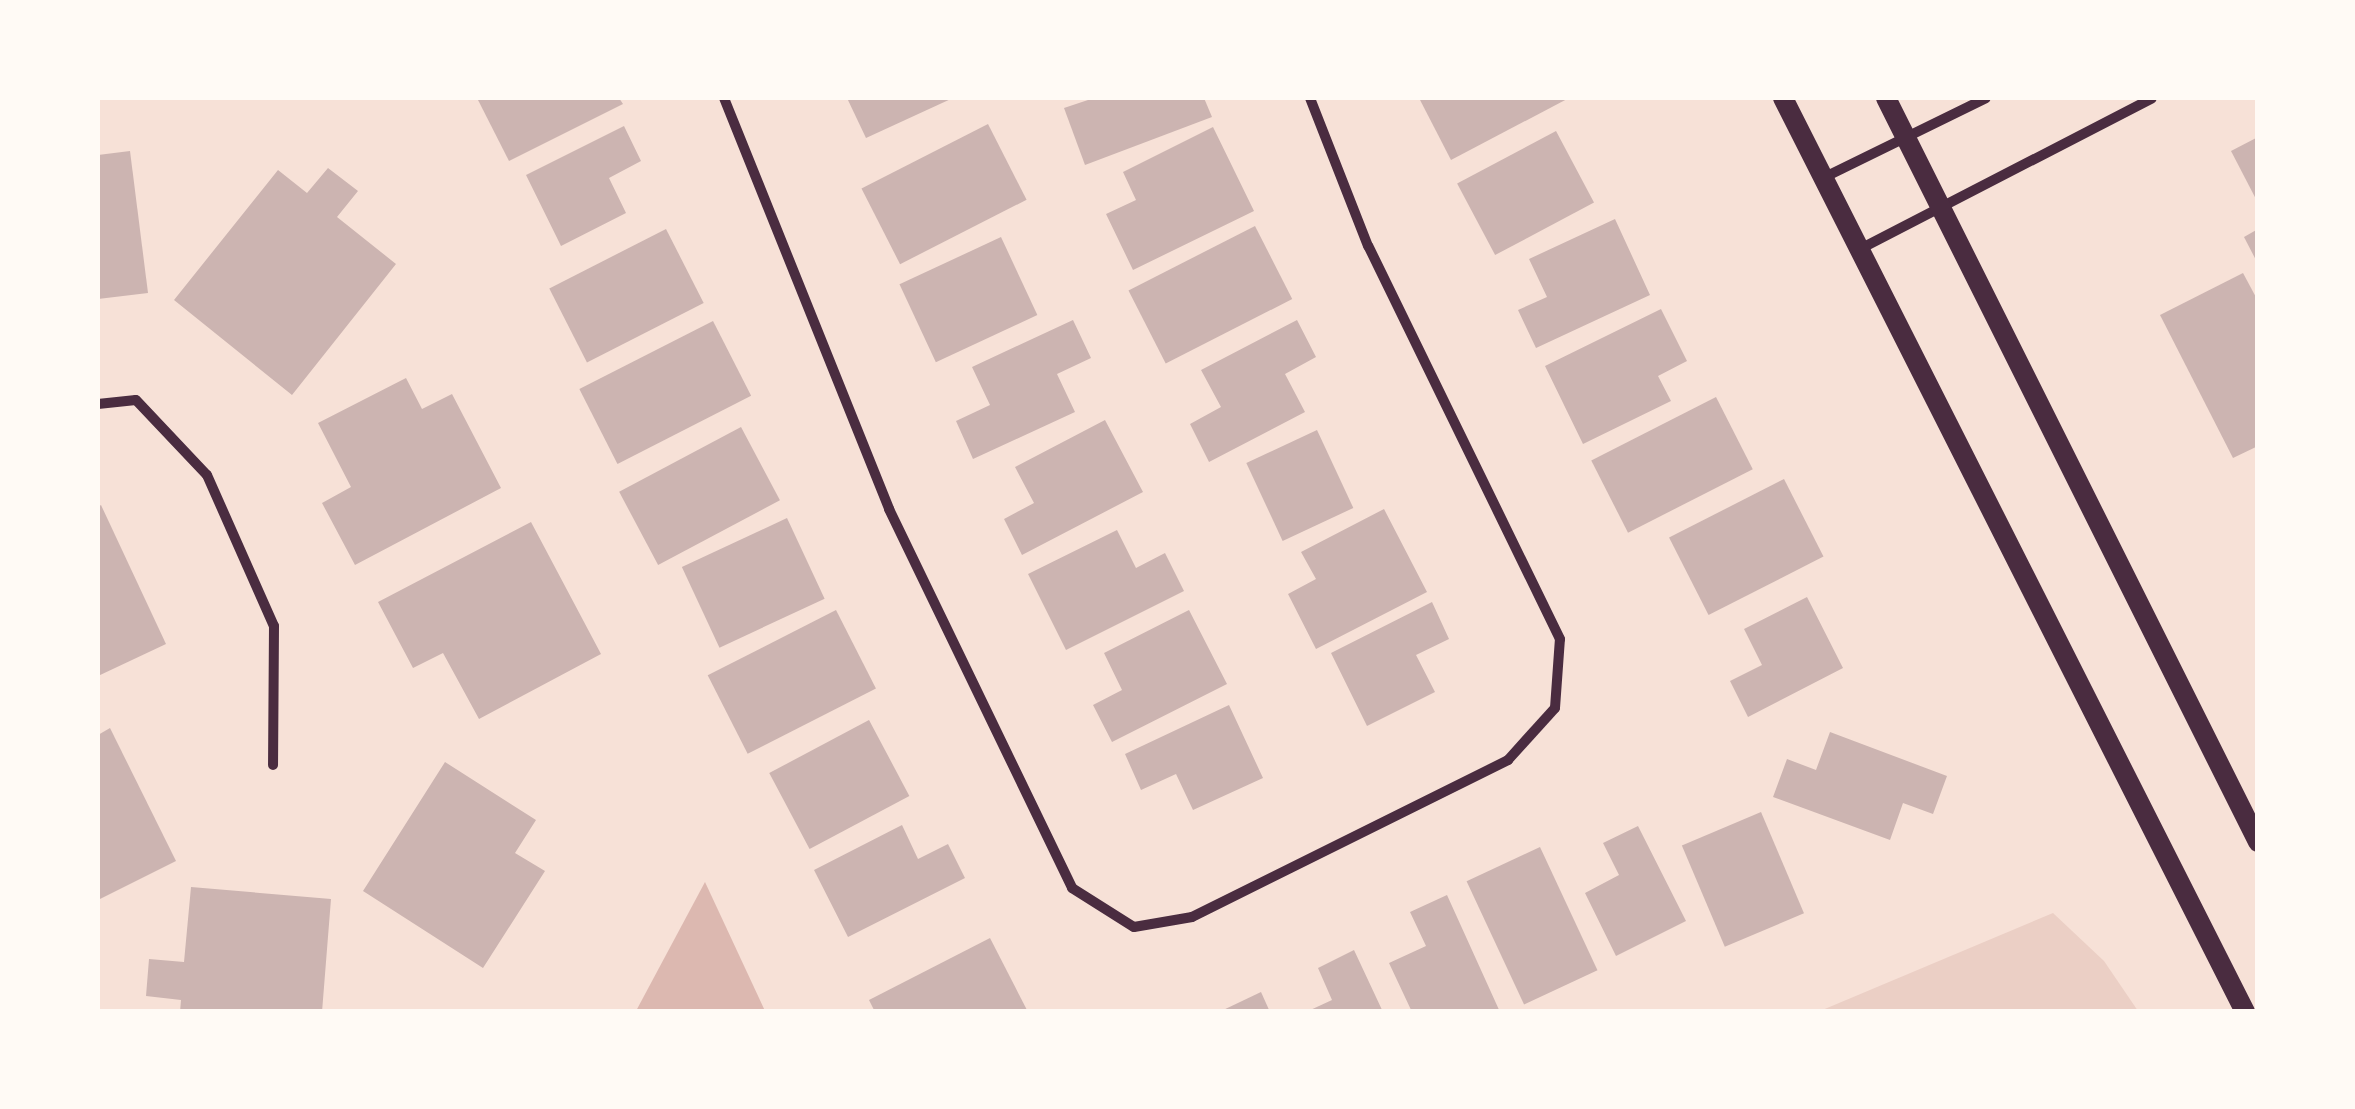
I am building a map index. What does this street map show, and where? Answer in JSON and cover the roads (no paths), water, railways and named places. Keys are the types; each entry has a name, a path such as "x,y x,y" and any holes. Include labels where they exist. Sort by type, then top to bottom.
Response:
{"main road":[{"path":"1783,98 2245,1012"},
{"path":"1886,98 2258,842"}],"street":[{"path":"724,98 889,509 1072,888 1134,927 1192,916 1508,760 1555,708 1560,639 1368,246 1310,98"},
{"path":"1825,178 1986,98"},
{"path":"1862,248 2152,98"},
{"path":"98,404 136,400 207,475 274,626 273,765"}]}
